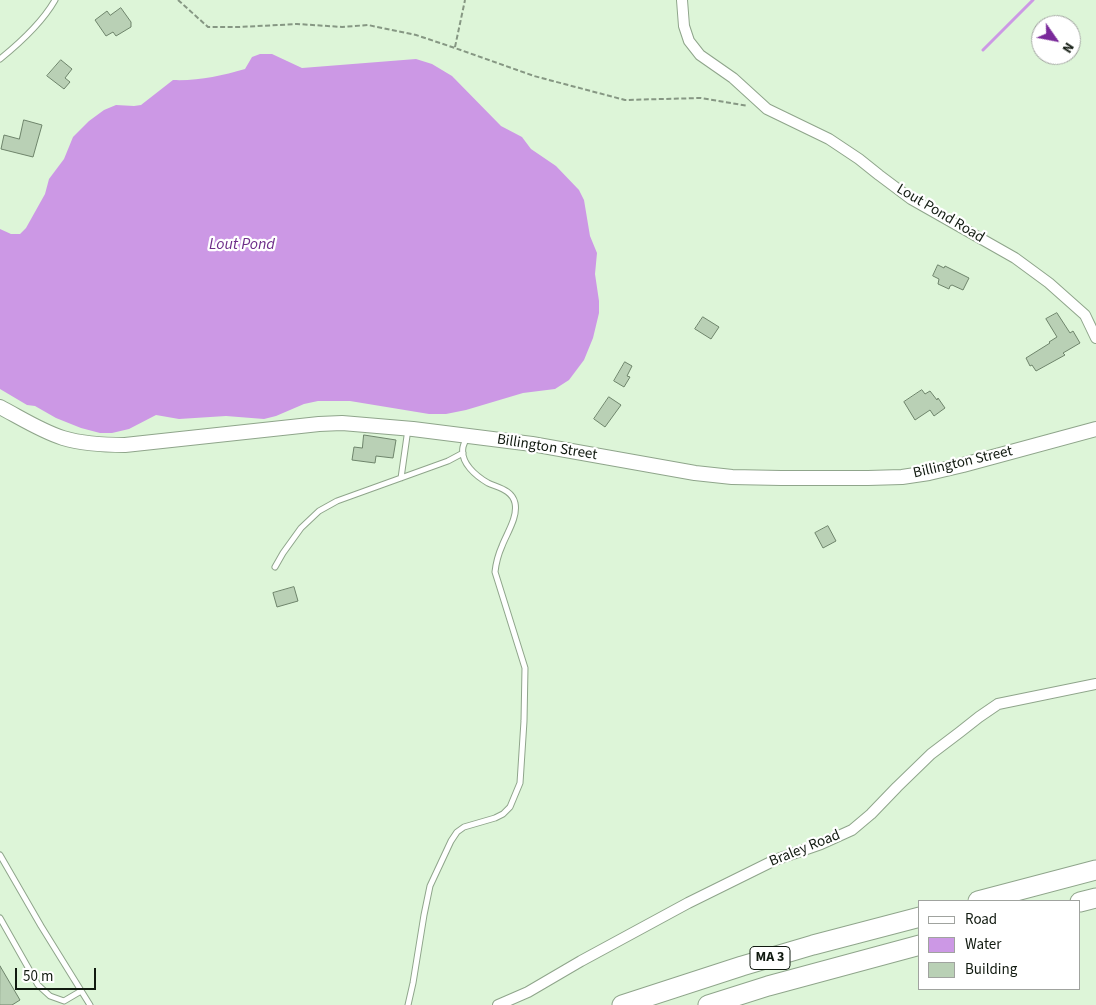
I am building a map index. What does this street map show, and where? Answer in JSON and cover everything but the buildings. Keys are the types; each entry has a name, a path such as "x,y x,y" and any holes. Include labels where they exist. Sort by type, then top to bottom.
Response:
{"highway":[{"path":"982,900 1096,870"},
{"path":"1081,902 1096,898"},
{"name":"MA 3","path":"622,1005 812,945 918,918"},
{"name":"MA 3","path":"708,1005 786,981 918,946"}],"street":[{"name":"Lout Pond Road","path":"682,0 684,26 689,42 700,55 733,78 767,109 829,139 859,158 910,198 1015,258 1049,283 1085,315 1096,338"},
{"name":"Billington Street","path":"0,407 47,432 77,441 104,445 125,445 342,423 408,428 532,444 695,473 732,477 780,478 902,477 929,473 1096,429"},
{"name":"Braley Road","path":"498,1005 528,992 688,903 774,860 820,844 852,830 871,814 931,754 979,716 998,704 1096,684"}],"lane":[{"path":"0,59 31,31 55,0"},
{"path":"401,478 408,428"},
{"path":"408,1005 430,886 444,855 457,832 464,827 495,818 503,814 510,807 520,783 522,769 525,668 495,572 496,562 516,513 515,502 509,492 487,482 467,464 463,448 467,436"},
{"path":"275,567 301,528 319,511 338,501 448,461 463,453"},
{"path":"0,855 90,1005"},
{"path":"0,918 38,984 50,996 64,1001 82,991"}],"path":[{"path":"178,0 208,27 240,28 297,24 368,25 416,36 534,76 625,100 701,98 767,109"},
{"path":"455,48 465,0"}],"water":[{"name":"Lout Pond","path":"260,54 272,54 302,68 416,59 432,64 452,76 501,126 522,137 531,149 556,166 579,190 584,200 590,236 597,253 595,274 599,313 593,338 584,360 569,380 555,389 523,393 446,414 429,414 350,401 318,401 304,404 264,419 226,416 179,419 156,415 129,429 112,433 100,433 81,428 56,418 35,406 27,405 0,389 0,229 11,234 20,234 26,228 45,194 49,179 64,159 73,137 89,121 104,110 116,105 141,105 173,80 191,80 245,69 252,57"}],"waterway":[{"path":"983,50 1033,0"}]}
